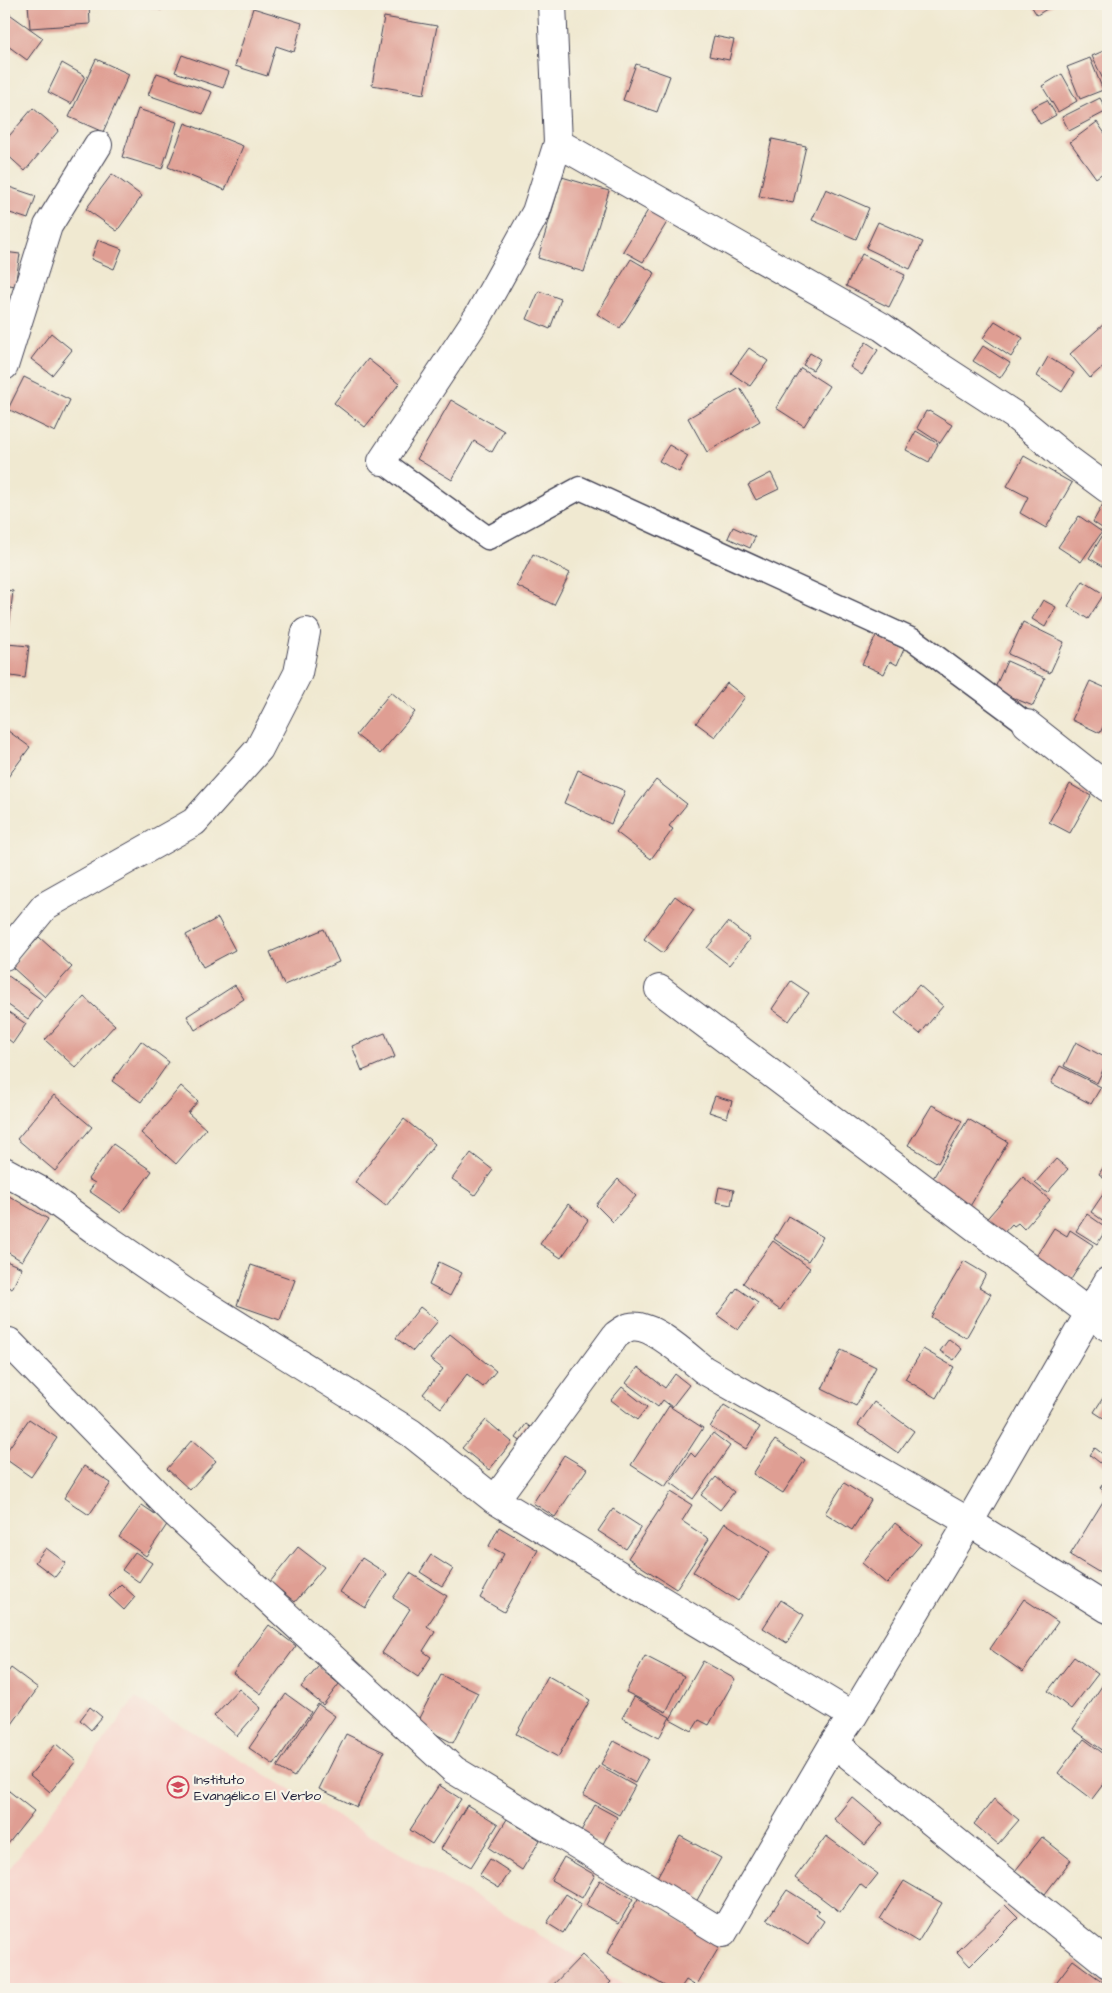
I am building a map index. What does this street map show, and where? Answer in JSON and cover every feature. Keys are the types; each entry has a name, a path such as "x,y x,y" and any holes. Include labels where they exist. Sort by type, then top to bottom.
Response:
{"street":[{"path":"382,461 479,315 536,212 558,143 552,4"},
{"path":"558,143 882,327 1014,415 1066,458 1108,488"},
{"path":"4,366 48,226 98,144"},
{"path":"4,956 45,906 194,822 259,749 298,673 306,632"},
{"path":"1027,724 1108,788"},
{"path":"659,989 1099,1320"},
{"path":"4,1170 41,1191 188,1294 411,1434 495,1500 853,1716"},
{"path":"9,1342 176,1514 454,1770 720,1933 726,1931 834,1744 853,1716 969,1522 1099,1320 1108,1281"},
{"path":"495,1500 600,1354 616,1335 630,1327 648,1329 678,1348 704,1370 969,1522 1108,1609"},
{"path":"834,1744 1108,1964"}],"lane":[{"path":"382,461 488,538 580,488 915,641 1027,724"}],"shaded area":[{"name":"Instituto Evangélico El Verbo","path":"135,1698 632,1989 4,1989 4,1876"}],"building":[{"path":"28,4 89,4 90,24 30,28"},
{"path":"138,4 162,4 161,10"},
{"path":"1030,4 1055,4 1037,15"},
{"path":"253,8 302,23 294,52 276,46 267,76 235,66"},
{"path":"4,10 43,38 27,60 4,43"},
{"path":"384,17 437,26 424,94 372,85"},
{"path":"714,36 734,40 729,60 709,56"},
{"path":"1108,49 1108,90 1092,56"},
{"path":"182,55 229,72 223,88 175,72"},
{"path":"1090,58 1103,90 1080,99 1067,67"},
{"path":"96,59 129,74 103,132 69,117"},
{"path":"62,63 85,76 71,104 48,92"},
{"path":"636,64 670,76 657,112 623,100"},
{"path":"157,73 212,92 203,114 148,95"},
{"path":"1062,74 1077,101 1058,112 1042,86"},
{"path":"1100,98 1107,111 1069,131 1062,117"},
{"path":"1047,100 1056,115 1040,124 1031,108"},
{"path":"33,108 59,130 25,171 4,152 4,142"},
{"path":"138,109 177,122 162,169 122,157"},
{"path":"1097,122 1108,138 1108,169 1096,178 1070,142"},
{"path":"185,123 243,146 225,190 168,167"},
{"path":"772,139 806,146 793,203 759,196"},
{"path":"112,174 142,196 117,231 86,209"},
{"path":"562,177 609,191 584,272 538,258"},
{"path":"6,186 36,196 28,219 4,211"},
{"path":"826,189 869,208 856,239 812,220"},
{"path":"653,202 672,214 643,262 623,251"},
{"path":"878,222 923,242 910,269 866,248"},
{"path":"98,240 122,249 114,269 91,259"},
{"path":"4,252 20,254 15,286 4,284"},
{"path":"862,254 905,275 889,307 846,286"},
{"path":"631,259 655,273 620,328 597,314"},
{"path":"539,291 561,299 550,329 527,319"},
{"path":"995,321 1023,338 1011,357 983,338"},
{"path":"1105,323 1108,327 1108,362 1090,378 1070,354"},
{"path":"51,333 72,350 52,375 31,359"},
{"path":"866,342 878,350 862,375 850,367"},
{"path":"983,346 1010,363 1000,378 973,361"},
{"path":"749,348 768,361 750,386 731,373"},
{"path":"810,353 820,359 813,370 803,365"},
{"path":"1048,357 1074,373 1062,392 1037,376"},
{"path":"368,359 399,384 365,427 334,403"},
{"path":"801,368 829,386 804,426 776,408"},
{"path":"24,377 70,400 55,432 8,409"},
{"path":"740,388 760,421 707,452 688,418"},
{"path":"451,400 504,431 492,452 474,441 452,480 417,459"},
{"path":"926,411 952,425 940,443 917,428"},
{"path":"916,431 938,444 929,462 906,450"},
{"path":"669,445 688,456 679,472 659,461"},
{"path":"1024,456 1072,483 1046,528 1020,513 1028,497 1007,486"},
{"path":"771,473 779,489 756,500 748,485"},
{"path":"1103,504 1108,507 1108,532 1093,522"},
{"path":"1079,516 1102,532 1081,562 1058,547"},
{"path":"733,527 755,537 750,548 728,538"},
{"path":"1104,533 1108,535 1108,569 1089,558"},
{"path":"533,554 570,573 554,605 517,586"},
{"path":"1083,581 1104,594 1088,619 1068,606"},
{"path":"4,590 13,591 7,644 29,646 25,678 4,675"},
{"path":"1043,600 1056,607 1045,627 1032,619"},
{"path":"1023,622 1064,642 1050,673 1008,654"},
{"path":"876,636 904,649 897,665 890,661 884,674 862,664"},
{"path":"1007,661 1045,678 1033,706 994,690"},
{"path":"1090,681 1108,689 1108,716 1100,733 1072,720"},
{"path":"727,683 745,697 715,737 696,723"},
{"path":"391,692 415,712 380,754 356,735"},
{"path":"4,728 30,747 8,777 4,774"},
{"path":"578,770 625,791 611,824 564,803"},
{"path":"656,780 687,804 669,826 673,829 651,859 616,832"},
{"path":"1070,784 1091,796 1070,833 1049,822"},
{"path":"675,896 694,910 663,953 644,939"},
{"path":"218,918 235,950 203,967 186,935"},
{"path":"728,922 750,939 729,965 707,948"},
{"path":"324,929 339,962 284,985 270,952"},
{"path":"39,937 72,967 45,997 12,967"},
{"path":"7,975 42,1000 28,1019 4,1002 4,980"},
{"path":"791,981 809,993 789,1021 772,1009"},
{"path":"235,985 244,999 195,1030 187,1016"},
{"path":"919,985 943,1006 920,1034 895,1013"},
{"path":"84,997 115,1025 76,1068 45,1040"},
{"path":"4,1009 26,1024 13,1043 4,1036"},
{"path":"385,1033 395,1057 362,1071 352,1046"},
{"path":"141,1041 169,1062 141,1102 112,1081"},
{"path":"1076,1042 1108,1059 1097,1083 1064,1066"},
{"path":"1060,1066 1101,1087 1091,1104 1051,1083"},
{"path":"181,1086 198,1101 188,1113 206,1129 176,1164 141,1133"},
{"path":"54,1095 92,1127 55,1171 17,1139"},
{"path":"715,1096 732,1101 727,1118 709,1112"},
{"path":"932,1105 962,1121 938,1163 908,1145"},
{"path":"404,1119 435,1144 386,1206 355,1182"},
{"path":"968,1119 1008,1142 969,1208 929,1185"},
{"path":"113,1144 152,1171 121,1213 89,1191 95,1183 88,1179"},
{"path":"471,1153 493,1170 475,1195 452,1179"},
{"path":"1056,1159 1068,1169 1047,1193 1035,1183"},
{"path":"1108,1160 1108,1181 1099,1174"},
{"path":"1023,1177 1050,1200 1024,1229 1018,1223 1014,1226 1012,1224 999,1238 983,1223"},
{"path":"618,1179 636,1196 613,1222 596,1205"},
{"path":"719,1187 734,1190 731,1205 716,1202"},
{"path":"1108,1187 1108,1224 1091,1212"},
{"path":"4,1193 48,1219 22,1261 4,1250"},
{"path":"568,1204 588,1220 561,1258 540,1244"},
{"path":"1087,1214 1107,1228 1097,1244 1076,1231"},
{"path":"788,1216 823,1237 808,1261 774,1239"},
{"path":"1054,1228 1067,1236 1070,1230 1093,1245 1070,1281 1035,1258"},
{"path":"773,1241 810,1268 780,1310 743,1283"},
{"path":"4,1260 22,1268 12,1289 4,1285"},
{"path":"964,1261 986,1274 979,1287 991,1294 966,1338 931,1317"},
{"path":"439,1262 462,1273 450,1296 429,1285"},
{"path":"251,1265 295,1280 280,1320 237,1305"},
{"path":"737,1288 758,1303 738,1330 717,1315"},
{"path":"420,1307 438,1321 413,1351 396,1338"},
{"path":"450,1334 496,1371 483,1387 467,1374 441,1408 423,1394 443,1369 430,1359"},
{"path":"949,1339 962,1349 954,1360 940,1351"},
{"path":"923,1349 954,1367 936,1398 905,1379"},
{"path":"841,1350 876,1367 856,1406 822,1389"},
{"path":"638,1367 665,1388 675,1374 689,1385 672,1407 663,1400 658,1407 626,1383"},
{"path":"622,1387 647,1407 637,1420 611,1400"},
{"path":"1108,1390 1108,1421 1094,1412"},
{"path":"874,1402 914,1431 898,1453 858,1425"},
{"path":"724,1405 760,1427 746,1449 710,1427"},
{"path":"669,1406 703,1428 665,1487 631,1465"},
{"path":"29,1419 57,1438 31,1477 4,1458 4,1455"},
{"path":"486,1420 512,1442 489,1470 462,1448"},
{"path":"526,1424 533,1429 522,1442 516,1438"},
{"path":"713,1433 730,1446 693,1499 670,1482 691,1453 695,1457"},
{"path":"192,1440 216,1461 190,1490 167,1469"},
{"path":"775,1440 805,1460 783,1493 753,1474"},
{"path":"1095,1448 1108,1458 1108,1469 1090,1455"},
{"path":"564,1455 587,1469 555,1517 533,1503"},
{"path":"84,1466 111,1483 89,1515 64,1498"},
{"path":"716,1477 734,1492 720,1510 701,1495"},
{"path":"1108,1477 1108,1495 1100,1488"},
{"path":"844,1483 871,1500 852,1530 825,1513"},
{"path":"671,1492 692,1505 682,1521 709,1539 676,1589 628,1558"},
{"path":"1104,1500 1108,1503 1108,1558 1100,1573 1070,1555"},
{"path":"142,1505 168,1523 146,1556 119,1537"},
{"path":"613,1509 641,1527 626,1549 598,1531"},
{"path":"725,1523 770,1552 738,1601 693,1572"},
{"path":"895,1523 921,1544 887,1584 862,1563"},
{"path":"499,1527 538,1550 504,1612 480,1598 504,1554 489,1546"},
{"path":"298,1547 324,1567 295,1602 270,1582"},
{"path":"46,1548 66,1563 55,1577 35,1562"},
{"path":"135,1552 152,1563 139,1582 122,1570"},
{"path":"431,1555 453,1569 442,1586 420,1572"},
{"path":"362,1558 387,1574 365,1608 340,1592"},
{"path":"410,1573 447,1596 427,1626 435,1632 423,1651 431,1657 418,1677 382,1653 410,1609 393,1598"},
{"path":"121,1584 135,1597 124,1610 109,1596"},
{"path":"1024,1599 1058,1622 1023,1672 990,1649"},
{"path":"781,1600 804,1615 787,1643 763,1628"},
{"path":"269,1625 296,1646 261,1694 233,1673"},
{"path":"645,1656 684,1676 666,1712 626,1692"},
{"path":"1074,1657 1098,1674 1071,1709 1048,1691"},
{"path":"703,1661 735,1679 709,1725 699,1720 692,1731 670,1719"},
{"path":"318,1667 339,1684 323,1705 301,1687"},
{"path":"11,1668 38,1688 7,1731 4,1729 4,1678"},
{"path":"441,1675 478,1693 453,1743 416,1724"},
{"path":"548,1676 590,1700 558,1757 516,1734"},
{"path":"1108,1677 1108,1754 1073,1729"},
{"path":"239,1689 261,1708 237,1736 214,1716"},
{"path":"286,1694 311,1712 274,1765 249,1748"},
{"path":"634,1697 670,1717 659,1738 622,1718"},
{"path":"318,1704 335,1716 294,1777 277,1767"},
{"path":"90,1707 102,1717 91,1730 80,1720"},
{"path":"346,1734 384,1752 357,1807 319,1789"},
{"path":"1084,1739 1108,1757 1108,1778 1092,1799 1058,1773"},
{"path":"614,1741 648,1759 635,1783 601,1764"},
{"path":"56,1744 76,1761 50,1792 30,1775"},
{"path":"599,1766 635,1786 619,1815 583,1795"},
{"path":"439,1785 461,1799 432,1844 410,1830"},
{"path":"4,1787 34,1811 8,1844 4,1840"},
{"path":"852,1797 883,1823 865,1845 834,1819"},
{"path":"994,1799 1019,1820 998,1844 974,1824"},
{"path":"467,1805 498,1824 471,1867 441,1849"},
{"path":"595,1805 617,1817 603,1844 581,1831"},
{"path":"507,1819 540,1840 522,1870 489,1848"},
{"path":"680,1836 721,1858 696,1902 656,1879"},
{"path":"826,1836 878,1874 866,1889 860,1884 840,1912 795,1878"},
{"path":"1042,1837 1071,1860 1045,1894 1015,1871"},
{"path":"564,1857 595,1875 582,1898 551,1880"},
{"path":"490,1859 510,1872 499,1888 479,1876"},
{"path":"600,1880 633,1899 619,1923 586,1905"},
{"path":"904,1881 942,1903 918,1942 880,1919"},
{"path":"787,1890 819,1910 816,1915 824,1921 808,1945 767,1919"},
{"path":"566,1894 581,1904 563,1933 547,1923"},
{"path":"639,1897 721,1944 696,1986 686,1980 680,1989 670,1989 607,1953"},
{"path":"1005,1905 1018,1918 970,1966 957,1952"},
{"path":"582,1955 611,1982 604,1989 549,1989"},
{"path":"1073,1960 1107,1985 1104,1989 1051,1989"}],"place":[{"name":"Instituto Evangélico El Verbo","path":"178,1787"}]}
